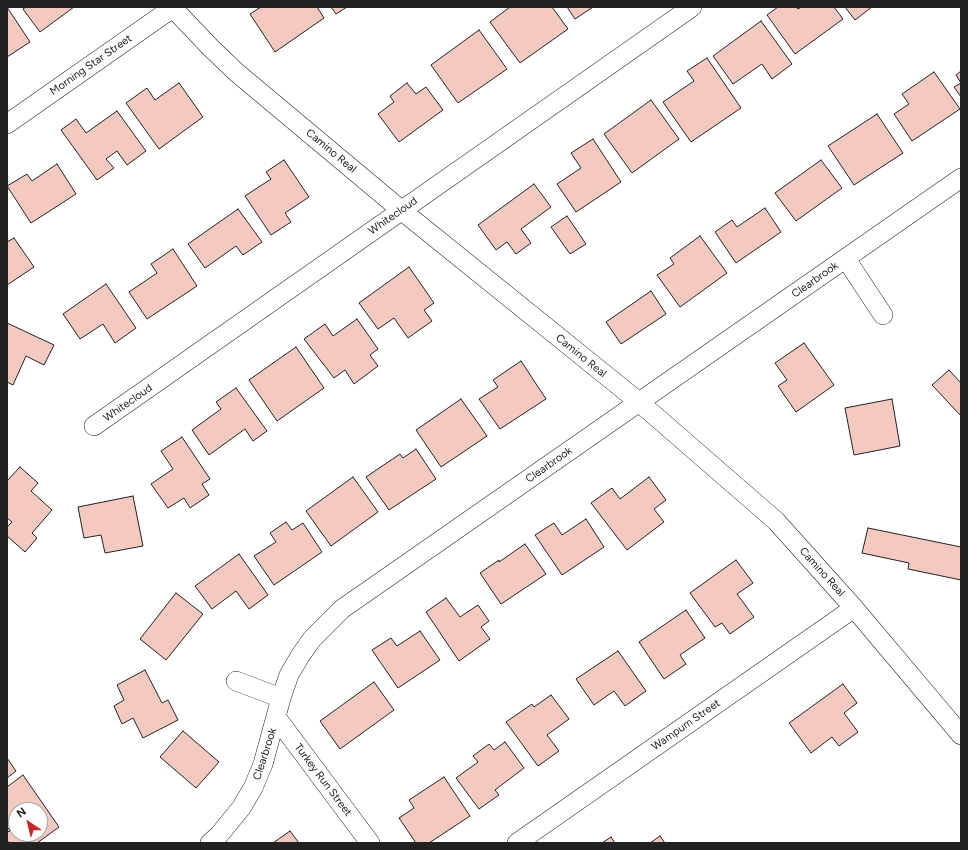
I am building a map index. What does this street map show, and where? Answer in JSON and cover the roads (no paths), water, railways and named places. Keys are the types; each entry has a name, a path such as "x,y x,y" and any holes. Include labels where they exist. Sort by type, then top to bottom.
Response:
{"street":[{"name":"Camino Real","path":"173,7 210,47 236,72 402,210 639,402 776,520 854,608 961,735"},
{"name":"Morning Star Street","path":"7,124 173,7"},
{"name":"Whitecloud","path":"94,426 692,7"},
{"name":"Clearbrook","path":"210,843 219,835 241,808 254,788 263,764 281,698 289,675 312,639 342,610 961,178"},
{"name":"Clearbrook","path":"846,259 883,315"},
{"name":"Wampum Street","path":"517,843 854,608"},
{"path":"236,681 281,698"},
{"name":"Turkey Run Street","path":"276,716 370,843"}]}
